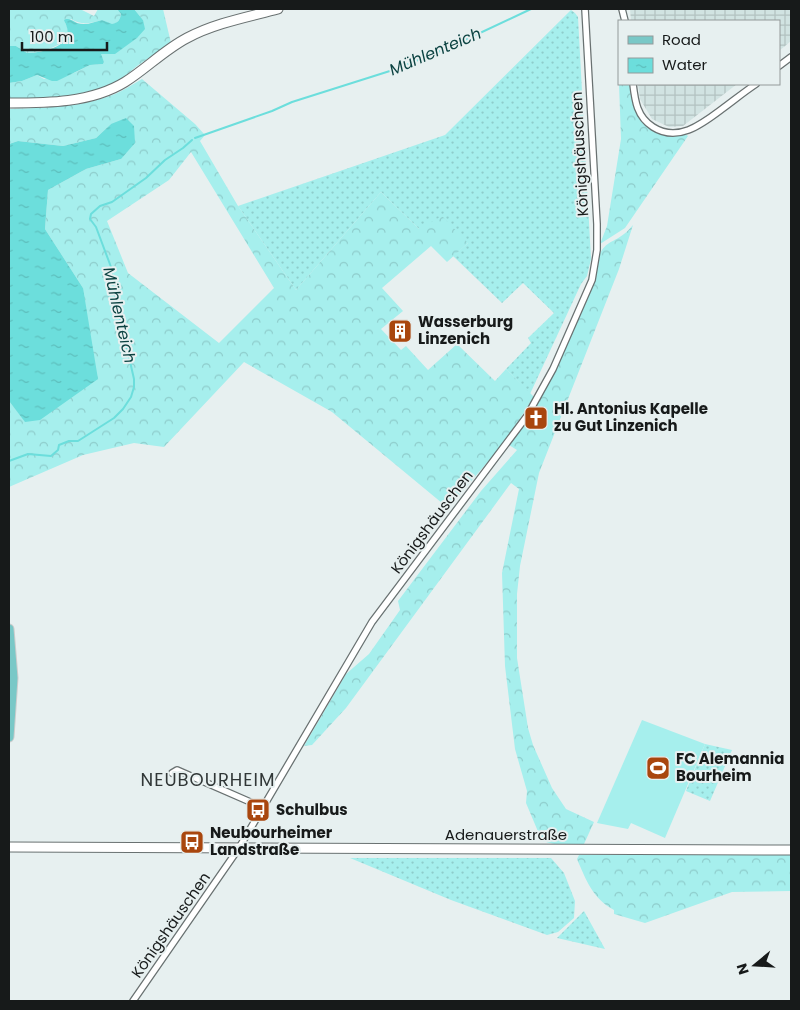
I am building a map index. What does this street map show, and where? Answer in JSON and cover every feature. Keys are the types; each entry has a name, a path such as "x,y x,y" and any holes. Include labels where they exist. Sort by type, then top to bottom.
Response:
{"main road":[{"path":"9,629 13,678 9,737"}],"street":[{"path":"9,103 62,101 88,97 109,90 139,73 160,55 188,37 225,23 278,9"},
{"name":"Königshäuschen","path":"133,1001 203,903 239,848 372,622 524,420 552,369 590,286 597,250 585,9"},
{"path":"780,65 791,57"},
{"path":"634,85 635,103 645,121 655,128 670,133 684,132 703,123 755,85"},
{"path":"172,773 177,770 264,808"},
{"path":"9,842 13,847"},
{"name":"Adenauerstraße","path":"13,847 791,850"}],"shaded area":[{"path":"630,9 791,9 791,41 780,50 780,20 631,20"},
{"path":"638,85 736,85 683,126 669,127 652,119 640,99"}],"green space":[{"path":"9,9 80,9 94,16 98,9 117,9 121,14 118,21 112,25 102,20 83,23 71,19 65,23 68,30 67,36 63,41 49,49 27,53 16,46 9,46"},
{"path":"134,9 163,9 171,43 137,66 118,82 101,89 74,97 9,101 9,83 22,81 37,75 44,79 74,73 90,65 103,64 104,62 100,54 108,54 143,20"},
{"path":"571,10 578,17 591,259 587,276 581,284 530,394 506,369 531,343 528,338 554,313 523,283 502,303 453,256 468,243 419,229 381,192 296,290 238,206 445,135"},
{"path":"142,79 195,124 205,135 200,141 238,206 296,290 381,192 419,229 442,216 468,243 447,262 431,246 382,288 403,311 381,329 401,350 406,346 428,370 457,344 495,381 506,369 534,397 504,443 448,508 332,412 244,362 164,447 134,443 83,455 9,487 9,401 25,421 83,288 45,229 48,190 86,169 121,159 111,124 96,138 63,146 18,141 9,144 9,109 89,102 115,94","holes":["191,152 274,288 219,343 128,273 107,221 169,180"]},
{"path":"619,85 630,85 631,97 640,118 672,136 685,134 688,136 625,228 600,244 607,226 621,139"},
{"path":"633,225 619,269 539,473 520,566 517,594 517,658 528,728 533,745 552,788 566,809 594,822 584,844 554,844 542,841 526,803 527,791 515,749 505,666 502,573 519,489 511,483 346,708 312,745 304,746 346,674 369,654 400,610 398,601 481,491 517,450 509,445 534,410 552,374 599,255 608,244 620,237"},
{"name":"FC Alemannia Bourheim","path":"642,720 705,744 665,838 631,823 628,829 597,823"},
{"path":"705,744 732,750 710,801 686,791"},
{"path":"579,855 791,855 791,891 732,892 645,923 614,914 614,910 595,895 577,859"},
{"path":"350,858 551,858 564,873 575,901 574,918 558,932 547,935 451,900"},
{"path":"584,911 605,949 557,938"}],"water":[{"path":"117,9 134,9 143,20 145,29 137,38 115,54 101,54 103,64 90,65 57,81 37,75 22,81 9,83 9,46 16,46 27,53 56,47 67,36 64,20 69,19 84,24 102,20 112,24 120,18 121,14"},
{"path":"126,118 134,126 135,143 121,159 86,169 48,190 45,229 83,288 98,379 40,420 25,422 9,401 9,144 18,141 63,146 96,138 111,124"}],"waterway":[{"name":"Mühlenteich","path":"195,138 292,102 393,70 448,48 531,9"},
{"name":"Mühlenteich","path":"9,461 28,454 51,456 58,450 59,445 69,441 78,441 114,418 131,397 134,379 114,292 111,267 96,227 90,219 91,214 100,206 112,202 146,178 165,160 192,140"}],"place":[{"name":"Wasserburg Linzenich","path":"400,331"},
{"name":"Hl. Antonius Kapelle zu Gut Linzenich","path":"536,418"},
{"name":"FC Alemannia Bourheim","path":"658,768"},
{"name":"Schulbus","path":"258,810"},
{"name":"Neubourheimer Landstraße","path":"192,842"}],"district":[{"name":"NEUBOURHEIM","path":"208,780"}]}
